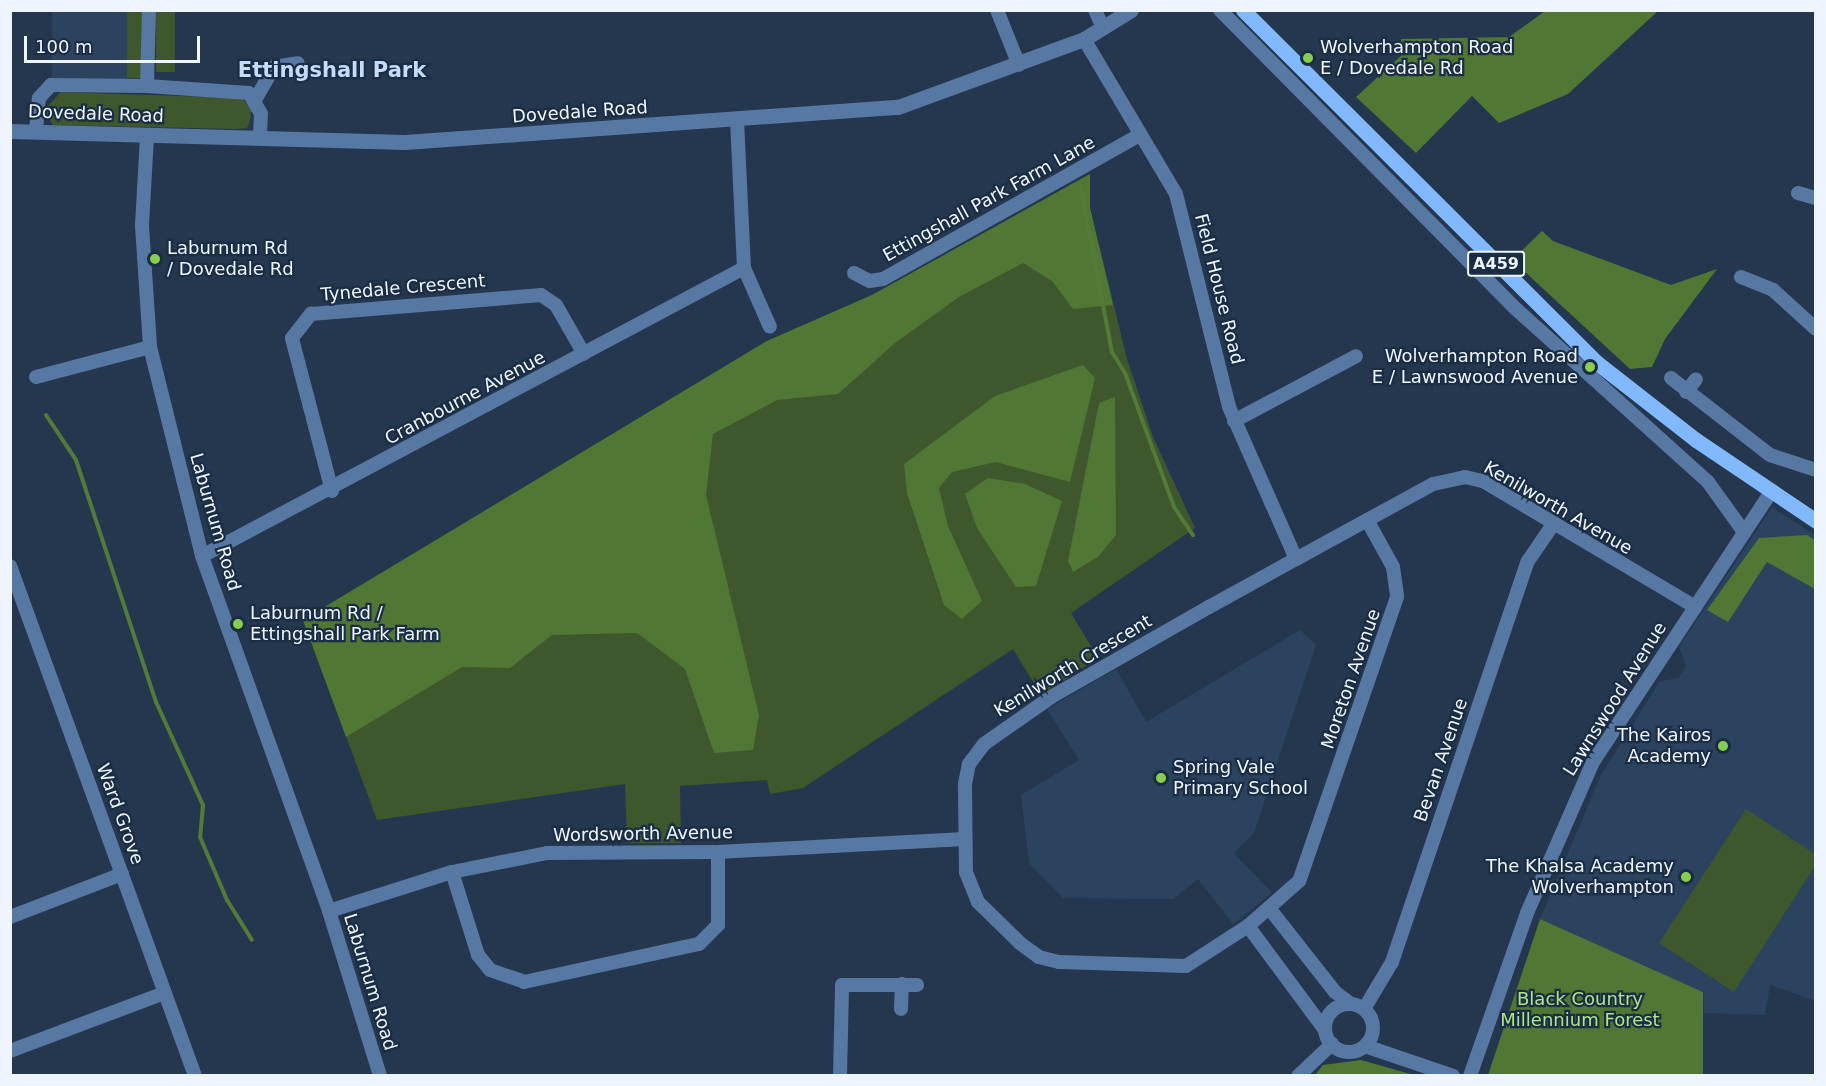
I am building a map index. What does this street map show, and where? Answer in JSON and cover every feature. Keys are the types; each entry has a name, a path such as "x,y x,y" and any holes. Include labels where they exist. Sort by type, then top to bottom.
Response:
{"main road":[{"name":"A459","path":"1244,10 1596,362 1815,521"}],"street":[{"path":"147,86 149,10"},
{"path":"997,10 1019,65"},
{"path":"1095,10 1103,28"},
{"name":"Dovedale Road","path":"10,131 147,136 260,136 405,142 898,107 1019,65 1084,39 1131,10"},
{"path":"1220,10 1516,309 1708,482 1744,532"},
{"name":"Field House Road","path":"1084,39 1182,211 1234,421 1296,559"},
{"path":"260,136 255,100 268,64 298,63"},
{"path":"36,131 39,98 51,85 238,90 255,100"},
{"path":"737,120 744,268 770,327"},
{"name":"Ettingshall Park Farm Lane","path":"854,273 870,281 883,279 1140,135"},
{"name":"Laburnum Road","path":"147,136 142,226 150,347 202,556 329,911 380,1076"},
{"path":"1798,193 1815,198"},
{"name":"Cranbourne Avenue","path":"202,556 332,491 744,268"},
{"path":"1741,277 1773,290 1815,329"},
{"name":"Tynedale Crescent","path":"332,491 293,350 294,330 310,314 541,295 556,305 584,354"},
{"path":"36,377 150,347"},
{"path":"1234,421 1356,356"},
{"path":"1671,378 1686,392 1770,455 1815,470"},
{"path":"1686,392 1696,379"},
{"name":"Kenilworth Avenue","path":"1367,520 1433,484 1465,477 1483,481 1695,607"},
{"name":"Lawnswood Avenue","path":"1470,1076 1567,814 1596,757 1772,491"},
{"name":"Kenilworth Crescent","path":"1269,908 1248,926 1186,966 1039,957 973,895 965,839 966,774 984,744 1051,697 1367,520"},
{"name":"Moreton Avenue","path":"1269,908 1299,881 1308,864 1394,609 1395,574 1367,520"},
{"name":"Bevan Avenue","path":"1357,1006 1392,962 1528,561 1554,523"},
{"name":"Ward Grove","path":"10,566 195,1076"},
{"name":"Wordsworth Avenue","path":"329,911 452,872 547,853 718,852 965,839"},
{"path":"452,872 478,955 490,970 524,982 614,966 704,940 718,925 721,910 718,852"},
{"path":"10,917 122,874"},
{"path":"1269,908 1335,992 1357,1006 1373,1028 1365,1046"},
{"path":"1248,926 1326,1030 1332,1044 1350,1052 1365,1046 1453,1076"},
{"path":"901,1009 902,984"},
{"path":"840,1076 842,985 917,985"},
{"path":"10,1051 165,993"},
{"path":"1326,1030 1333,1011 1357,1006"},
{"path":"1298,1076 1332,1044"}],"shaded area":[{"path":"52,11 127,11 127,79 52,79"},
{"path":"1772,507 1815,535 1815,1001 1770,985 1765,1015 1704,1013 1703,992 1540,919 1601,775 1660,681 1679,678 1686,666 1679,647"},
{"name":"Spring Vale Primary School","path":"1300,630 1316,645 1254,833 1234,853 1272,893 1233,924 1198,879 1173,899 1063,898 1029,863 1021,795 1079,760 1047,709 1116,669 1146,722"}],"green space":[{"path":"127,11 145,11 145,78 127,78"},
{"path":"156,11 175,11 175,72 156,72"},
{"path":"1545,11 1658,11 1568,94 1499,123 1472,96 1416,153 1356,97 1402,55 1401,39 1509,37"},
{"path":"61,92 241,98 252,108 247,128 53,125 44,110"},
{"path":"1090,174 1090,208 1127,359 1153,437 1195,528 1071,613 1098,658 1041,695 1013,649 803,788 770,794 767,780 680,786 681,843 627,843 625,784 377,820 303,620 767,341 872,295"},
{"path":"1090,174 1090,208 1113,305 1073,309 1052,281 1023,263 959,297 895,343 838,394 777,400 713,434 706,495 759,715 753,750 714,753 685,669 637,633 552,635 510,668 462,667 346,737 303,620 767,341 872,295"},
{"path":"1542,231 1553,241 1671,285 1717,269 1665,339 1652,367 1630,369 1512,260"},
{"path":"1083,365 1095,378 1070,482 996,462 952,472 939,488 948,526 982,601 962,619 944,605 907,493 904,464 995,396"},
{"path":"1115,397 1116,535 1098,557 1073,572 1068,561 1099,403"},
{"path":"988,478 1025,484 1062,501 1036,586 1016,587 977,528 965,494"},
{"path":"1807,535 1815,540 1815,589 1767,562 1728,622 1707,610 1759,538"},
{"path":"1746,809 1815,854 1815,866 1734,992 1659,943"},
{"name":"Black Country Millennium Forest","path":"1540,919 1703,992 1703,1075 1488,1075"},
{"path":"1361,1060 1414,1075 1315,1075 1323,1065"}],"waterway":[{"path":"1080,183 1112,352 1125,373 1174,507 1193,535"},
{"path":"46,415 76,460 156,702 203,805 200,837 227,900 252,940"}],"place":[{"name":"Wolverhampton Road E / Dovedale Rd","path":"1308,58"},
{"name":"Laburnum Rd / Dovedale Rd","path":"155,259"},
{"name":"Wolverhampton Road E / Lawnswood Avenue","path":"1590,367"},
{"name":"Laburnum Rd / Ettingshall Park Farm","path":"238,624"},
{"name":"The Kairos Academy","path":"1723,746"},
{"name":"Spring Vale Primary School","path":"1161,778"},
{"name":"The Khalsa Academy Wolverhampton","path":"1686,877"}],"district":[{"name":"Ettingshall Park","path":"332,70"}]}
